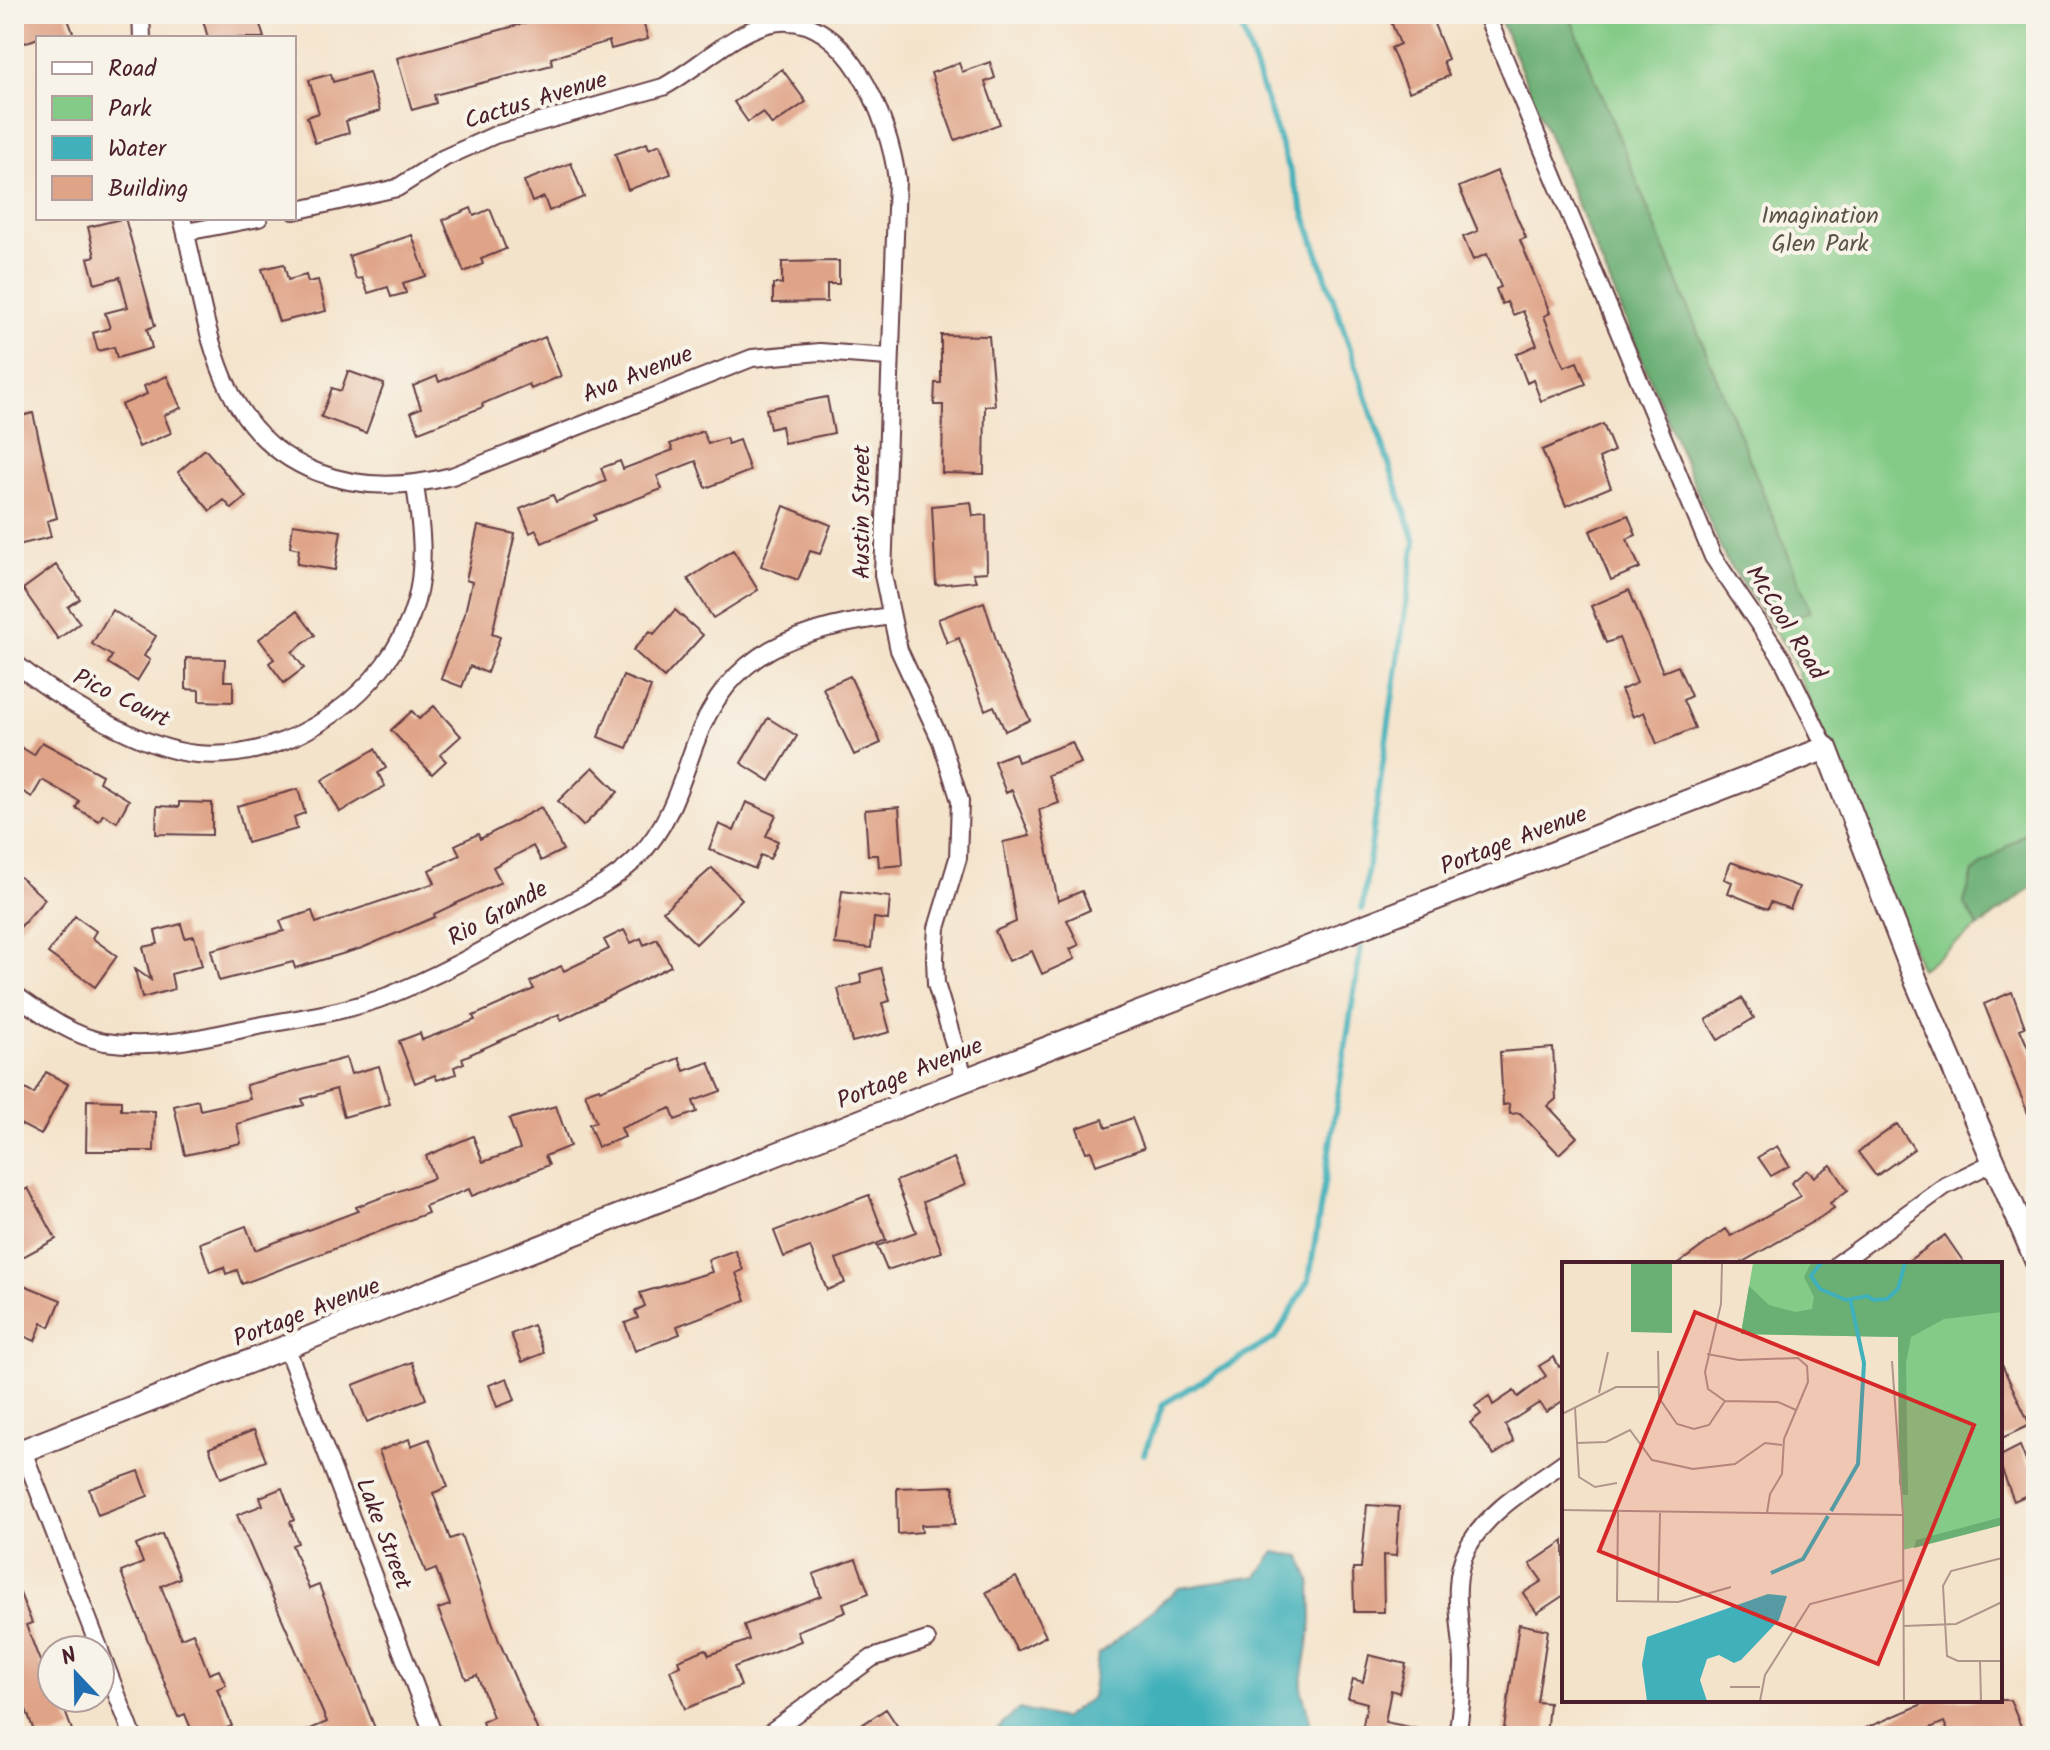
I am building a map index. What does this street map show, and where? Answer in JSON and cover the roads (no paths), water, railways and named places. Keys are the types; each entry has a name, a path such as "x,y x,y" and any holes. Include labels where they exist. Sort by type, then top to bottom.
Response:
{"street":[{"path":"141,14 142,36"},
{"name":"McCool Road","path":"1486,14 1713,557 1783,660 1826,748 1917,983 2036,1260"},
{"name":"Cactus Avenue","path":"296,211 397,188 444,158 495,135 663,87 688,74 747,32 785,21"},
{"name":"Austin Street","path":"785,21 804,24 841,52 859,72 887,128 897,180 882,539 890,616 899,650 953,771 960,801 958,858 940,917 935,958 936,984 965,1080"},
{"path":"184,225 238,220"},
{"name":"Ava Avenue","path":"184,225 224,378 240,408 257,430 304,467 354,484 415,486 452,476 752,358 820,352 888,357"},
{"name":"Pico Court","path":"14,662 52,692 173,751 234,754 293,737 338,709 378,672 402,635 416,600 422,566 421,519 415,486"},
{"name":"Rio Grande","path":"14,994 69,1029 102,1041 139,1045 177,1043 332,1011 387,996 436,975 610,880 638,858 661,829 708,716 726,689 748,666 776,645 800,633 890,616"},
{"name":"Portage Avenue","path":"19,1452 965,1080 1826,748"},
{"path":"1841,1262 1945,1186 1994,1162"},
{"name":"Lake Street","path":"287,1349 434,1736"},
{"path":"19,1452 93,1634"},
{"path":"1457,1736 1463,1661 1458,1595 1460,1570 1468,1547 1486,1523 1562,1463"},
{"path":"765,1736 872,1658 927,1640"},
{"path":"116,1692 133,1736"}],"water":[{"path":"1275,1552 1301,1557 1311,1582 1312,1621 1301,1688 1312,1728 1310,1736 990,1736 1019,1709 1062,1719 1092,1697 1098,1655 1179,1588 1257,1576"}],"waterway":[{"path":"1237,14 1415,541 1362,909"},
{"path":"1144,1454 1163,1404 1276,1337 1309,1280 1361,948"}],"park label":[{"name":"Imagination Glen Park","path":"1820,230"}]}
